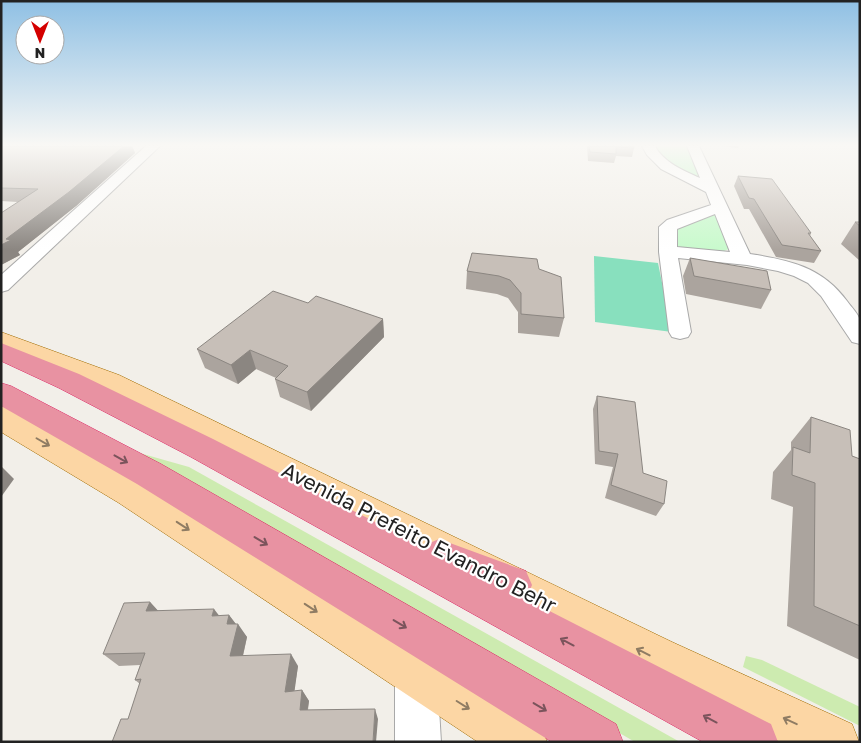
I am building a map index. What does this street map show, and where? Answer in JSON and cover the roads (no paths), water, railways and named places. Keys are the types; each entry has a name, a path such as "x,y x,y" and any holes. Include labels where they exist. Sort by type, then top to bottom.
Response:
{"highway":[{"name":"Avenida Prefeito Evandro Behr","path":"1,351 69,381 202,448 753,742"},
{"path":"1,388 24,382 69,381"},
{"path":"1,393 150,474 598,742"},
{"path":"335,519 512,586"}],"main road":[{"name":"Avenida Prefeito Evandro Behr","path":"1,340 109,382 656,658 834,742"},
{"path":"1,417 131,492 522,742"}],"street":[{"path":"1,286 116,181"},
{"path":"689,181 717,199"},
{"path":"709,181 743,260"},
{"path":"680,332 668,252 668,227 717,199"},
{"path":"668,252 743,260 788,268 815,280 835,299 860,338"},
{"path":"416,676 418,742"}]}
